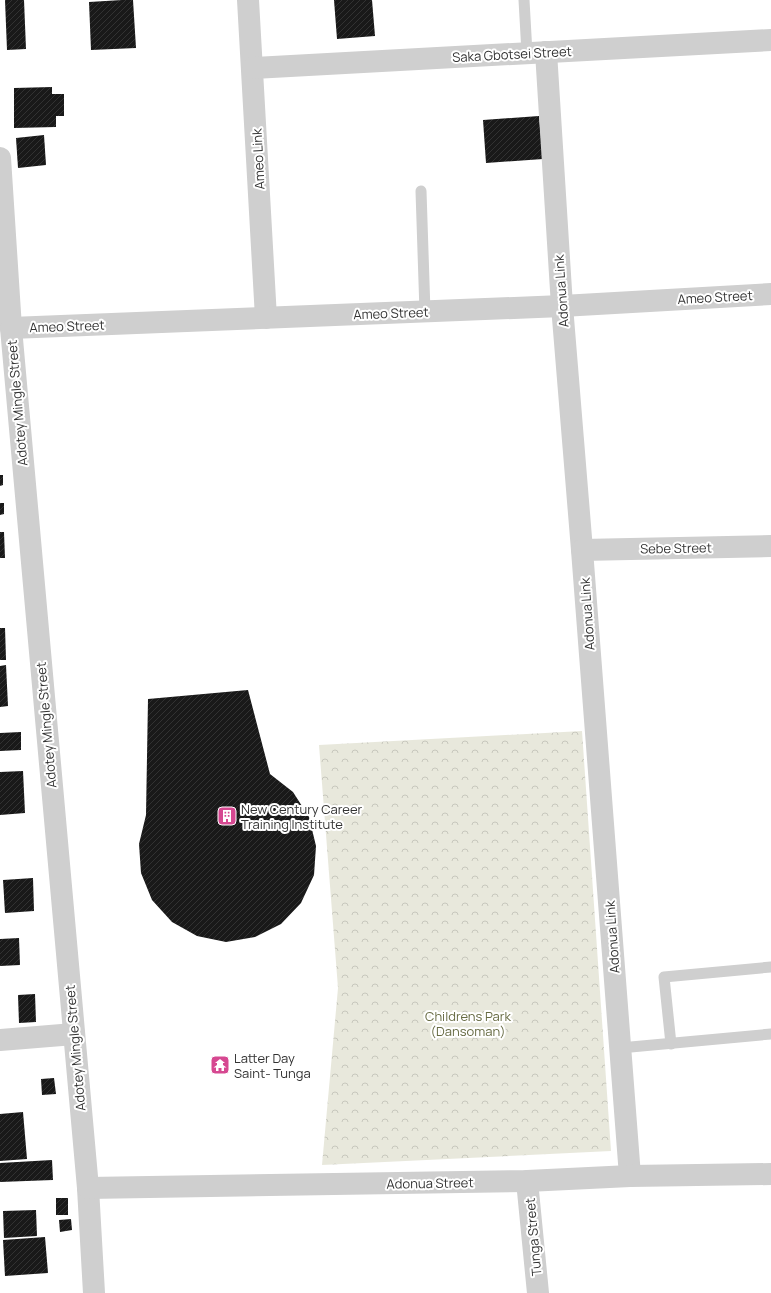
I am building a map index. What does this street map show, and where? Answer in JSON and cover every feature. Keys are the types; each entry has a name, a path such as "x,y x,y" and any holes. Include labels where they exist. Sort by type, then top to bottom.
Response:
{"street":[{"name":"Ameo Link","path":"248,0 266,318"},
{"name":"Saka Gbotsei Street","path":"253,68 771,40"},
{"name":"Adonua Link","path":"536,53 562,306 630,1176"},
{"name":"Adotey Mingle Street","path":"0,158 11,328 88,1188 94,1293"},
{"name":"Ameo Street","path":"11,328 562,306 771,294"},
{"name":"Sebe Street","path":"582,550 771,546"},
{"path":"0,1040 74,1034"},
{"name":"Adonua Street","path":"88,1188 527,1181 630,1176 771,1174"},
{"name":"Tunga Street","path":"527,1181 538,1293"}],"lane":[{"path":"524,0 536,53"},
{"path":"421,191 425,312"},
{"path":"670,1044 664,977 771,967"},
{"path":"620,1048 771,1034"}],"green space":[{"name":"Childrens Park (Dansoman)","path":"582,731 611,1151 322,1165 338,988 319,745"}],"building":[{"path":"5,0 24,0 26,49 7,50"},
{"path":"133,0 136,48 91,50 89,2"},
{"path":"334,0 372,0 375,36 337,39"},
{"path":"52,87 52,94 64,94 64,116 56,116 56,127 14,128 14,88"},
{"path":"539,116 543,159 486,163 483,120"},
{"path":"44,135 46,165 18,168 16,138"},
{"path":"0,475 3,475 3,485 0,486"},
{"path":"0,503 4,503 4,514 0,515"},
{"path":"0,532 4,532 5,558 0,558"},
{"path":"0,628 5,628 6,660 0,660"},
{"path":"6,665 8,706 0,707 0,666"},
{"name":"New Century Career Training Institute","path":"248,690 270,774 293,792 309,817 316,846 314,875 301,903 281,924 255,937 226,942 197,936 172,922 152,900 141,873 139,844 146,815 148,699"},
{"path":"21,732 21,750 0,751 0,733"},
{"path":"23,771 25,813 0,815 0,772"},
{"path":"33,878 34,911 5,913 3,880"},
{"path":"19,938 20,965 0,966 0,939"},
{"path":"35,994 36,1022 19,1023 18,995"},
{"path":"54,1078 56,1094 42,1095 41,1079"},
{"path":"23,1112 27,1159 0,1161 0,1114"},
{"path":"52,1160 53,1180 0,1182 0,1163"},
{"path":"56,1198 68,1198 68,1215 56,1215"},
{"path":"36,1210 37,1236 4,1238 3,1211"},
{"path":"71,1219 72,1230 60,1232 59,1220"},
{"path":"45,1237 48,1273 5,1276 3,1240"}],"place":[{"name":"New Century Career Training Institute","path":"227,816"},
{"name":"Latter Day Saint- Tunga","path":"220,1065"}]}
